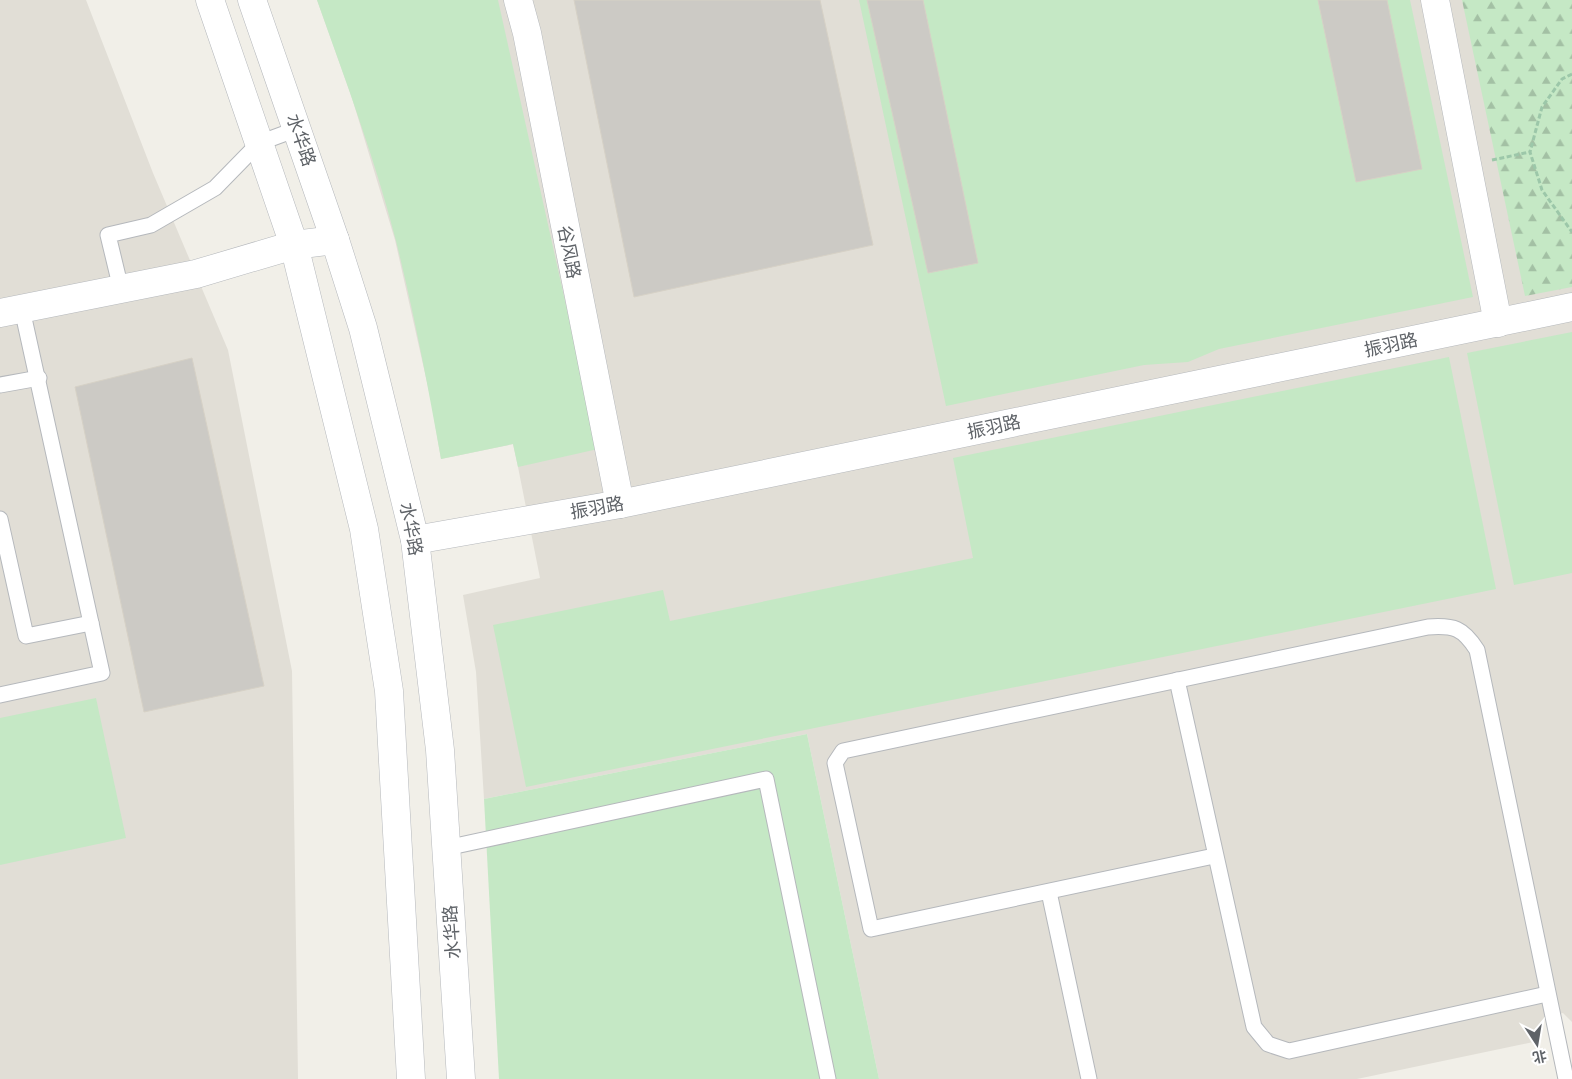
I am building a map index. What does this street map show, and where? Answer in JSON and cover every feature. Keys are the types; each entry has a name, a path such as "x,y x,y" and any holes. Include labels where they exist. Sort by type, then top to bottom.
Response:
{"street":[{"path":"210,0 294,245 364,529 389,691 411,1079"},
{"name":"水华路","path":"252,0 335,240 363,328 415,540 440,750 461,1079"},
{"name":"谷风路","path":"518,0 528,33 620,504"},
{"path":"1435,0 1498,323"},
{"path":"11,311 196,274 294,245 335,240"},
{"name":"振羽路","path":"415,540 620,504 1572,307"}],"lane":[{"path":"120,289 108,235 151,226 215,188 259,143 297,129"},
{"path":"0,695 102,673 39,378 11,311"},
{"path":"0,385 39,378"},
{"path":"0,519 26,636 91,623"},
{"path":"1214,856 871,930 835,763 843,751 1428,627 1449,626 1468,635 1477,650 1566,1079"},
{"path":"1177,680 1214,856 1254,1027 1268,1044 1289,1051 1547,994"},
{"path":"446,848 766,779 828,1079"},
{"path":"1048,892 1089,1079"}],"path":[{"path":"1572,74 1562,79 1542,107 1530,152 1542,190 1572,232"},
{"path":"1468,165 1530,152"}],"shaded area":[{"path":"0,0 86,0 153,173 228,350 292,671 298,1079 0,1079"},
{"path":"317,0 1572,0 1572,1022 1563,1013 1544,1018 1538,1041 1357,1079 879,1079 807,734 484,799 476,672 463,595 540,578 518,467 513,444 441,459 431,400 395,240 352,98"}],"green space":[{"path":"317,0 498,0 598,449 518,467 513,444 441,459 415,322 388,210 359,119"},
{"path":"859,0 1410,0 1473,297 1219,349 1188,362 1144,365 946,406"},
{"path":"1462,0 1572,0 1572,287 1525,296"},
{"path":"1572,332 1572,573 1514,585 1467,353"},
{"path":"1449,357 1496,589 526,787 493,625 663,590 670,621 973,558 953,458"},
{"path":"96,698 126,838 0,865 0,718"},
{"path":"807,734 879,1079 499,1079 484,799"}],"building":[{"path":"574,0 820,0 873,245 634,297"},
{"path":"867,0 923,0 978,263 928,273"},
{"path":"1318,0 1387,0 1422,169 1356,182"},
{"path":"192,358 264,686 144,712 75,387"}]}
